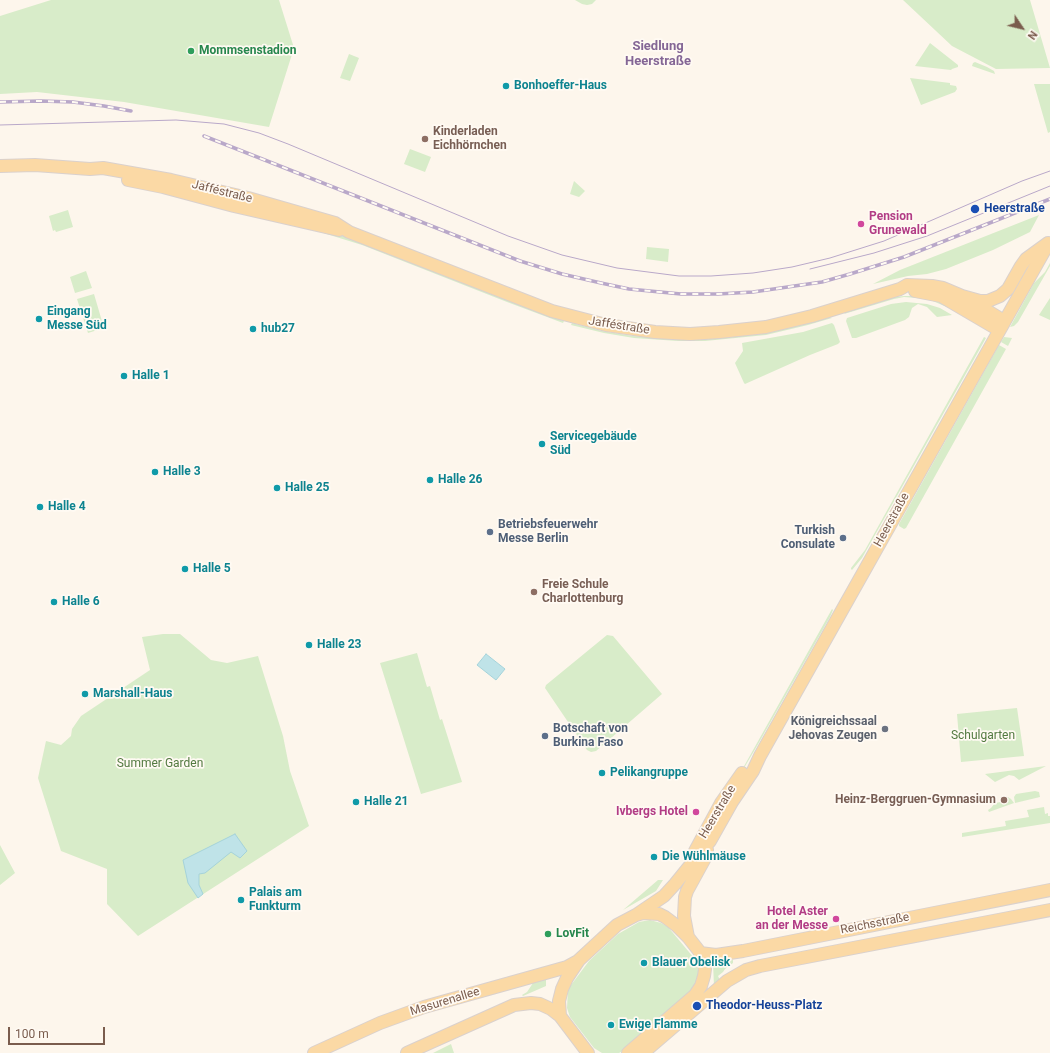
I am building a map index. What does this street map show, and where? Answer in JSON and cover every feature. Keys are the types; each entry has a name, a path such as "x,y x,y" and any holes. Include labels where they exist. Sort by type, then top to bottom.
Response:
{"main road":[{"name":"Jafféstraße","path":"0,166 35,165 90,169 105,175 163,187 230,205 330,229 349,232 552,311 606,326 655,332 690,334 766,327 812,316 900,289 907,285 919,284 932,286 980,301 988,301 1000,296 1008,289"},
{"name":"Heerstraße","path":"1008,289 1026,260 1049,242"},
{"name":"Heerstraße","path":"636,914 664,896 710,841 732,802 753,771 760,756 1049,242"},
{"name":"Jafféstraße","path":"900,289 941,296 1002,325"},
{"name":"Jafféstraße","path":"962,296 1002,325"},
{"name":"Heerstraße","path":"682,874 726,795 752,760 760,756"},
{"name":"Heerstraße","path":"688,937 684,916 685,897 704,860 710,841"},
{"name":"Reichsstraße","path":"700,953 716,955 743,951 1050,890"},
{"name":"Reichsstraße","path":"644,1053 731,978 746,970 760,966 1050,910"},
{"path":"560,1016 559,1001 562,989 567,978 579,960 610,931 636,914 652,913 665,917 688,937 700,953 704,976 701,986 695,995 628,1053"},
{"path":"743,951 746,970"},
{"name":"Masurenallee","path":"314,1053 380,1023 424,1007 567,967 579,960"},
{"path":"407,1053 514,1005 531,1003 540,1004 551,1009 560,1016 584,1050 595,1053"}],"green space":[{"name":"Mommsenstadion","path":"51,0 279,0 294,48 269,127 124,102 37,92 0,94 0,16"},
{"path":"575,0 596,0 592,4 587,5"},
{"path":"903,0 1030,0 1050,68 996,69 952,46"},
{"path":"930,43 958,65 958,67 951,70 915,66"},
{"path":"349,54 359,58 350,81 340,78"},
{"path":"975,62 994,71 995,74 972,66"},
{"path":"910,78 950,83 950,85 956,86 957,89 955,92 921,105"},
{"path":"1034,84 1050,84 1050,132 1048,133"},
{"path":"410,149 431,157 425,172 404,164"},
{"path":"574,181 585,191 579,197 570,194"},
{"path":"68,210 73,227 56,232 55,230 53,231 49,216"},
{"path":"1039,215 1030,232 993,250 946,269 873,284 900,270"},
{"path":"304,227 355,240 532,310 564,321 563,323 507,302 362,245"},
{"path":"647,247 669,249 668,262 646,259"},
{"path":"1050,263 1050,266 1018,322 1014,326 1010,327 1034,283 1045,272"},
{"path":"86,271 92,288 75,293 70,277"},
{"path":"94,294 104,328 88,333 77,299"},
{"path":"916,296 937,300 949,308 928,299 904,297 844,314 846,312 893,297"},
{"path":"1050,298 1050,320 1039,315"},
{"path":"906,302 927,304 940,308 952,315 937,317 927,307 918,304 912,308 909,317 905,320 856,338 852,338 846,321 847,318 891,304"},
{"path":"829,317 832,318 766,335 705,341 634,338 571,325 572,323 602,331 633,336 675,339 708,339 774,331"},
{"path":"832,323 840,342 838,344 745,384 744,383 735,363 743,351 742,343 803,332"},
{"path":"984,337 986,338 862,558 852,570 851,568 865,550"},
{"path":"1004,337 1012,338 1008,346 1001,342"},
{"path":"999,345 1006,349 906,528 904,529 899,526 899,524"},
{"path":"832,609 833,610 830,617 743,768"},
{"name":"Summer Garden","path":"163,634 180,634 211,660 227,663 258,656 283,736 290,771 309,826 138,936 107,904 107,869 61,851 38,778 46,741 61,745 71,736 72,729 81,716 150,670 142,637"},
{"path":"607,635 613,636 662,694 596,751 591,752 587,750 545,688 546,685"},
{"path":"417,653 427,687 430,686 440,720 442,719 462,782 421,794 380,663"},
{"name":"Schulgarten","path":"1017,708 1024,756 961,762 957,714"},
{"path":"1046,766 1019,780 1014,776 1009,775 995,782 985,774"},
{"path":"1035,791 1039,792 1040,797 1015,803 1014,797 1016,794"},
{"path":"1008,797 1014,803 989,812 988,810 995,803 1001,802"},
{"path":"1044,807 1045,814 1048,813 1048,816 1050,816 1050,823 962,837 962,833 1006,826 1005,821 1029,817 1027,810"},
{"path":"0,845 15,873 0,885"},
{"path":"658,880 663,880 656,891 623,910"},
{"path":"650,920 668,927 694,958 699,975 695,988 623,1051 619,1053 602,1053 594,1048 570,1017 567,1008 568,989 589,961 618,934 639,922"},
{"path":"733,960 733,963 718,976 721,982 714,986 713,963"},
{"path":"546,978 546,986 523,996 522,995 527,992 533,983"},
{"path":"451,1044 454,1053 433,1053"}],"water":[{"path":"486,654 505,669 496,680 477,665"},
{"path":"235,834 247,851 240,858 231,852 205,873 199,874 199,885 203,894 198,898 188,883 183,860"}],"tram line":[{"path":"0,125 176,120 224,124 259,133 288,144 508,236 562,255 617,268 679,276 711,276 753,273 792,267 830,258 884,241 1022,181 1050,171"},
{"path":"810,269 874,253 927,236 1050,186"}],"railway":[{"path":"0,102 73,102 131,111"},
{"path":"204,136 520,261 562,274 629,289 681,294 753,292 822,282 904,257 1050,199"}],"place":[{"name":"Mommsenstadion","path":"191,51"},
{"name":"Bonhoeffer-Haus","path":"506,86"},
{"name":"Kinderladen Eichhörnchen","path":"425,139"},
{"name":"Heerstraße","path":"975,209"},
{"name":"Pension Grunewald","path":"861,224"},
{"name":"Eingang Messe Süd","path":"39,319"},
{"name":"hub27","path":"253,329"},
{"name":"Halle 1","path":"124,376"},
{"name":"Servicegebäude Süd","path":"542,444"},
{"name":"Halle 3","path":"155,472"},
{"name":"Halle 26","path":"430,480"},
{"name":"Halle 25","path":"277,488"},
{"name":"Halle 4","path":"40,507"},
{"name":"Betriebsfeuerwehr Messe Berlin","path":"490,532"},
{"name":"Turkish Consulate","path":"843,538"},
{"name":"Halle 5","path":"185,569"},
{"name":"Freie Schule Charlottenburg","path":"534,592"},
{"name":"Halle 6","path":"54,602"},
{"name":"Halle 23","path":"309,645"},
{"name":"Marshall-Haus","path":"85,694"},
{"name":"Königreichssaal Jehovas Zeugen","path":"885,729"},
{"name":"Botschaft von Burkina Faso","path":"545,736"},
{"name":"Pelikangruppe","path":"602,773"},
{"name":"Heinz-Berggruen-Gymnasium","path":"1004,800"},
{"name":"Halle 21","path":"356,802"},
{"name":"Ivbergs Hotel","path":"696,812"},
{"name":"Die Wühlmäuse","path":"654,857"},
{"name":"Palais am Funkturm","path":"241,900"},
{"name":"Hotel Aster an der Messe","path":"836,919"},
{"name":"LovFit","path":"548,934"},
{"name":"Blauer Obelisk","path":"644,963"},
{"name":"Theodor-Heuss-Platz","path":"697,1006"},
{"name":"Ewige Flamme","path":"611,1025"}],"district":[{"name":"Siedlung Heerstraße","path":"658,54"}]}
